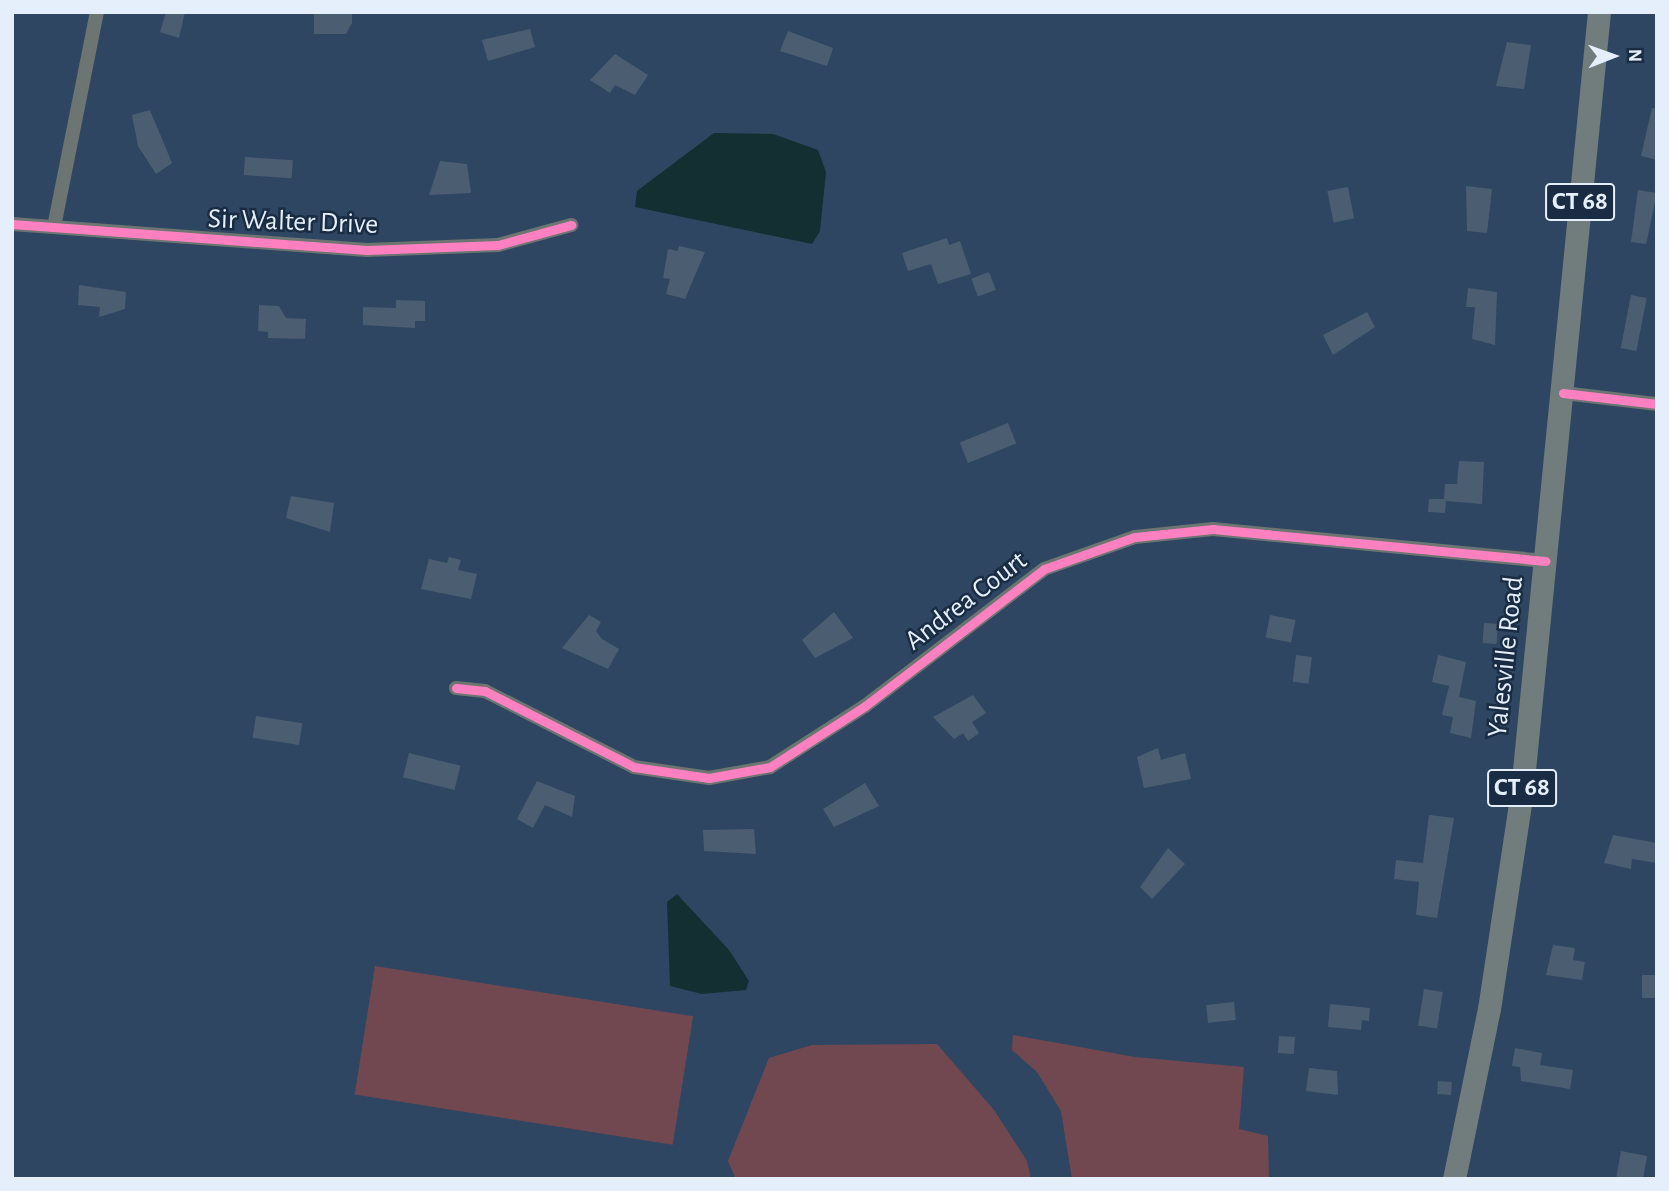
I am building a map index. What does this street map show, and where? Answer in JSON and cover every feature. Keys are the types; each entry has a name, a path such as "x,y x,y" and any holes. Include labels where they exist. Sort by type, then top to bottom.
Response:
{"main road":[{"name":"Yalesville Road","path":"1454,1179 1507,891 1563,393 1599,12"}],"street":[{"path":"54,227 97,12"},
{"name":"Sir Walter Drive","path":"12,224 368,250 498,245 571,225"},
{"path":"1563,393 1657,404"},
{"name":"Andrea Court","path":"456,688 485,691 634,767 709,778 770,767 865,706 1044,569 1135,537 1213,529 1545,561"}],"shaded area":[{"path":"714,133 773,134 818,150 826,172 820,231 812,244 635,207 637,191"},
{"path":"677,894 729,950 749,981 746,990 702,994 670,986 667,902"},
{"path":"375,966 693,1016 673,1145 355,1094"},
{"path":"1013,1035 1135,1057 1244,1067 1239,1129 1268,1136 1269,1179 1072,1179 1061,1111 1037,1072 1012,1050"},
{"path":"937,1044 994,1110 1027,1161 1031,1179 736,1179 728,1161 769,1058 812,1045"}],"building":[{"path":"166,12 185,12 179,38 160,32"},
{"path":"314,12 352,12 352,23 346,34 314,34"},
{"path":"530,29 535,47 488,61 482,40"},
{"path":"788,31 833,48 827,66 780,51"},
{"path":"1507,42 1531,45 1524,89 1496,86"},
{"path":"615,54 648,75 635,95 615,85 610,93 590,80"},
{"path":"1652,108 1657,109 1657,160 1641,156"},
{"path":"150,110 172,163 156,174 138,146 132,115"},
{"path":"245,157 293,160 292,178 244,175"},
{"path":"440,161 467,164 471,193 429,195"},
{"path":"1466,186 1492,189 1487,233 1467,231"},
{"path":"1348,187 1354,218 1333,222 1327,191"},
{"path":"1638,190 1657,193 1646,244 1631,242"},
{"path":"947,238 949,245 960,241 971,274 938,284 931,264 908,271 902,253"},
{"path":"679,246 705,252 685,299 666,294 670,279 663,278 668,249 678,251"},
{"path":"989,272 996,290 978,297 971,279"},
{"path":"79,285 126,292 125,309 99,317 100,307 78,305"},
{"path":"1468,288 1497,292 1495,345 1472,339 1475,307 1466,307"},
{"path":"1631,295 1647,298 1636,351 1621,348"},
{"path":"396,300 425,301 425,321 415,321 415,328 363,325 363,307 396,308"},
{"path":"259,305 279,306 286,318 306,319 305,339 268,338 268,332 258,331"},
{"path":"1367,312 1375,327 1333,355 1323,335"},
{"path":"1008,423 1016,443 968,463 960,442"},
{"path":"1459,461 1484,462 1482,504 1446,501 1445,513 1428,512 1429,499 1444,499 1445,484 1457,484"},
{"path":"291,496 334,503 330,532 286,518"},
{"path":"449,557 461,560 458,570 477,574 471,599 421,589 429,559 447,563"},
{"path":"834,612 853,638 815,658 802,640"},
{"path":"589,615 601,622 596,631 602,639 619,649 608,669 562,648"},
{"path":"1270,615 1296,620 1291,643 1266,638"},
{"path":"1484,623 1498,624 1497,644 1483,643"},
{"path":"1296,655 1312,657 1309,684 1293,682"},
{"path":"1438,655 1466,662 1459,697 1476,701 1471,738 1450,733 1453,717 1442,715 1449,686 1432,682"},
{"path":"973,695 986,713 972,722 979,733 968,741 963,733 954,739 933,717"},
{"path":"256,716 302,723 299,745 253,738"},
{"path":"1158,748 1161,760 1185,753 1191,779 1144,788 1137,757"},
{"path":"409,753 460,766 454,790 403,777"},
{"path":"537,781 575,796 572,817 545,805 533,828 517,819"},
{"path":"865,783 879,806 834,827 823,809"},
{"path":"1429,815 1454,818 1437,918 1416,915 1419,882 1394,879 1396,860 1423,863"},
{"path":"754,829 756,854 704,851 703,830"},
{"path":"1613,835 1657,843 1657,863 1632,859 1631,869 1604,863"},
{"path":"1168,848 1185,864 1152,899 1140,887"},
{"path":"1553,945 1575,948 1573,960 1585,962 1582,980 1546,975"},
{"path":"1642,975 1657,975 1657,998 1642,998"},
{"path":"1424,989 1443,992 1437,1029 1418,1026"},
{"path":"1234,1002 1236,1020 1208,1023 1206,1005"},
{"path":"1330,1004 1370,1008 1369,1021 1362,1020 1361,1030 1328,1027"},
{"path":"1279,1036 1295,1037 1294,1054 1278,1053"},
{"path":"1515,1048 1542,1053 1540,1065 1573,1070 1570,1089 1521,1081 1520,1067 1512,1066"},
{"path":"1309,1068 1337,1071 1338,1095 1306,1091"},
{"path":"1438,1081 1452,1082 1451,1095 1437,1094"},
{"path":"1621,1151 1647,1156 1643,1179 1616,1179"}],"cycle path":[{"path":"12,224 367,250 498,245 571,225"},
{"path":"1563,393 1657,404"},
{"path":"456,688 485,691 634,767 709,778 770,767 865,706 1044,569 1135,537 1213,529 1545,561"}]}
